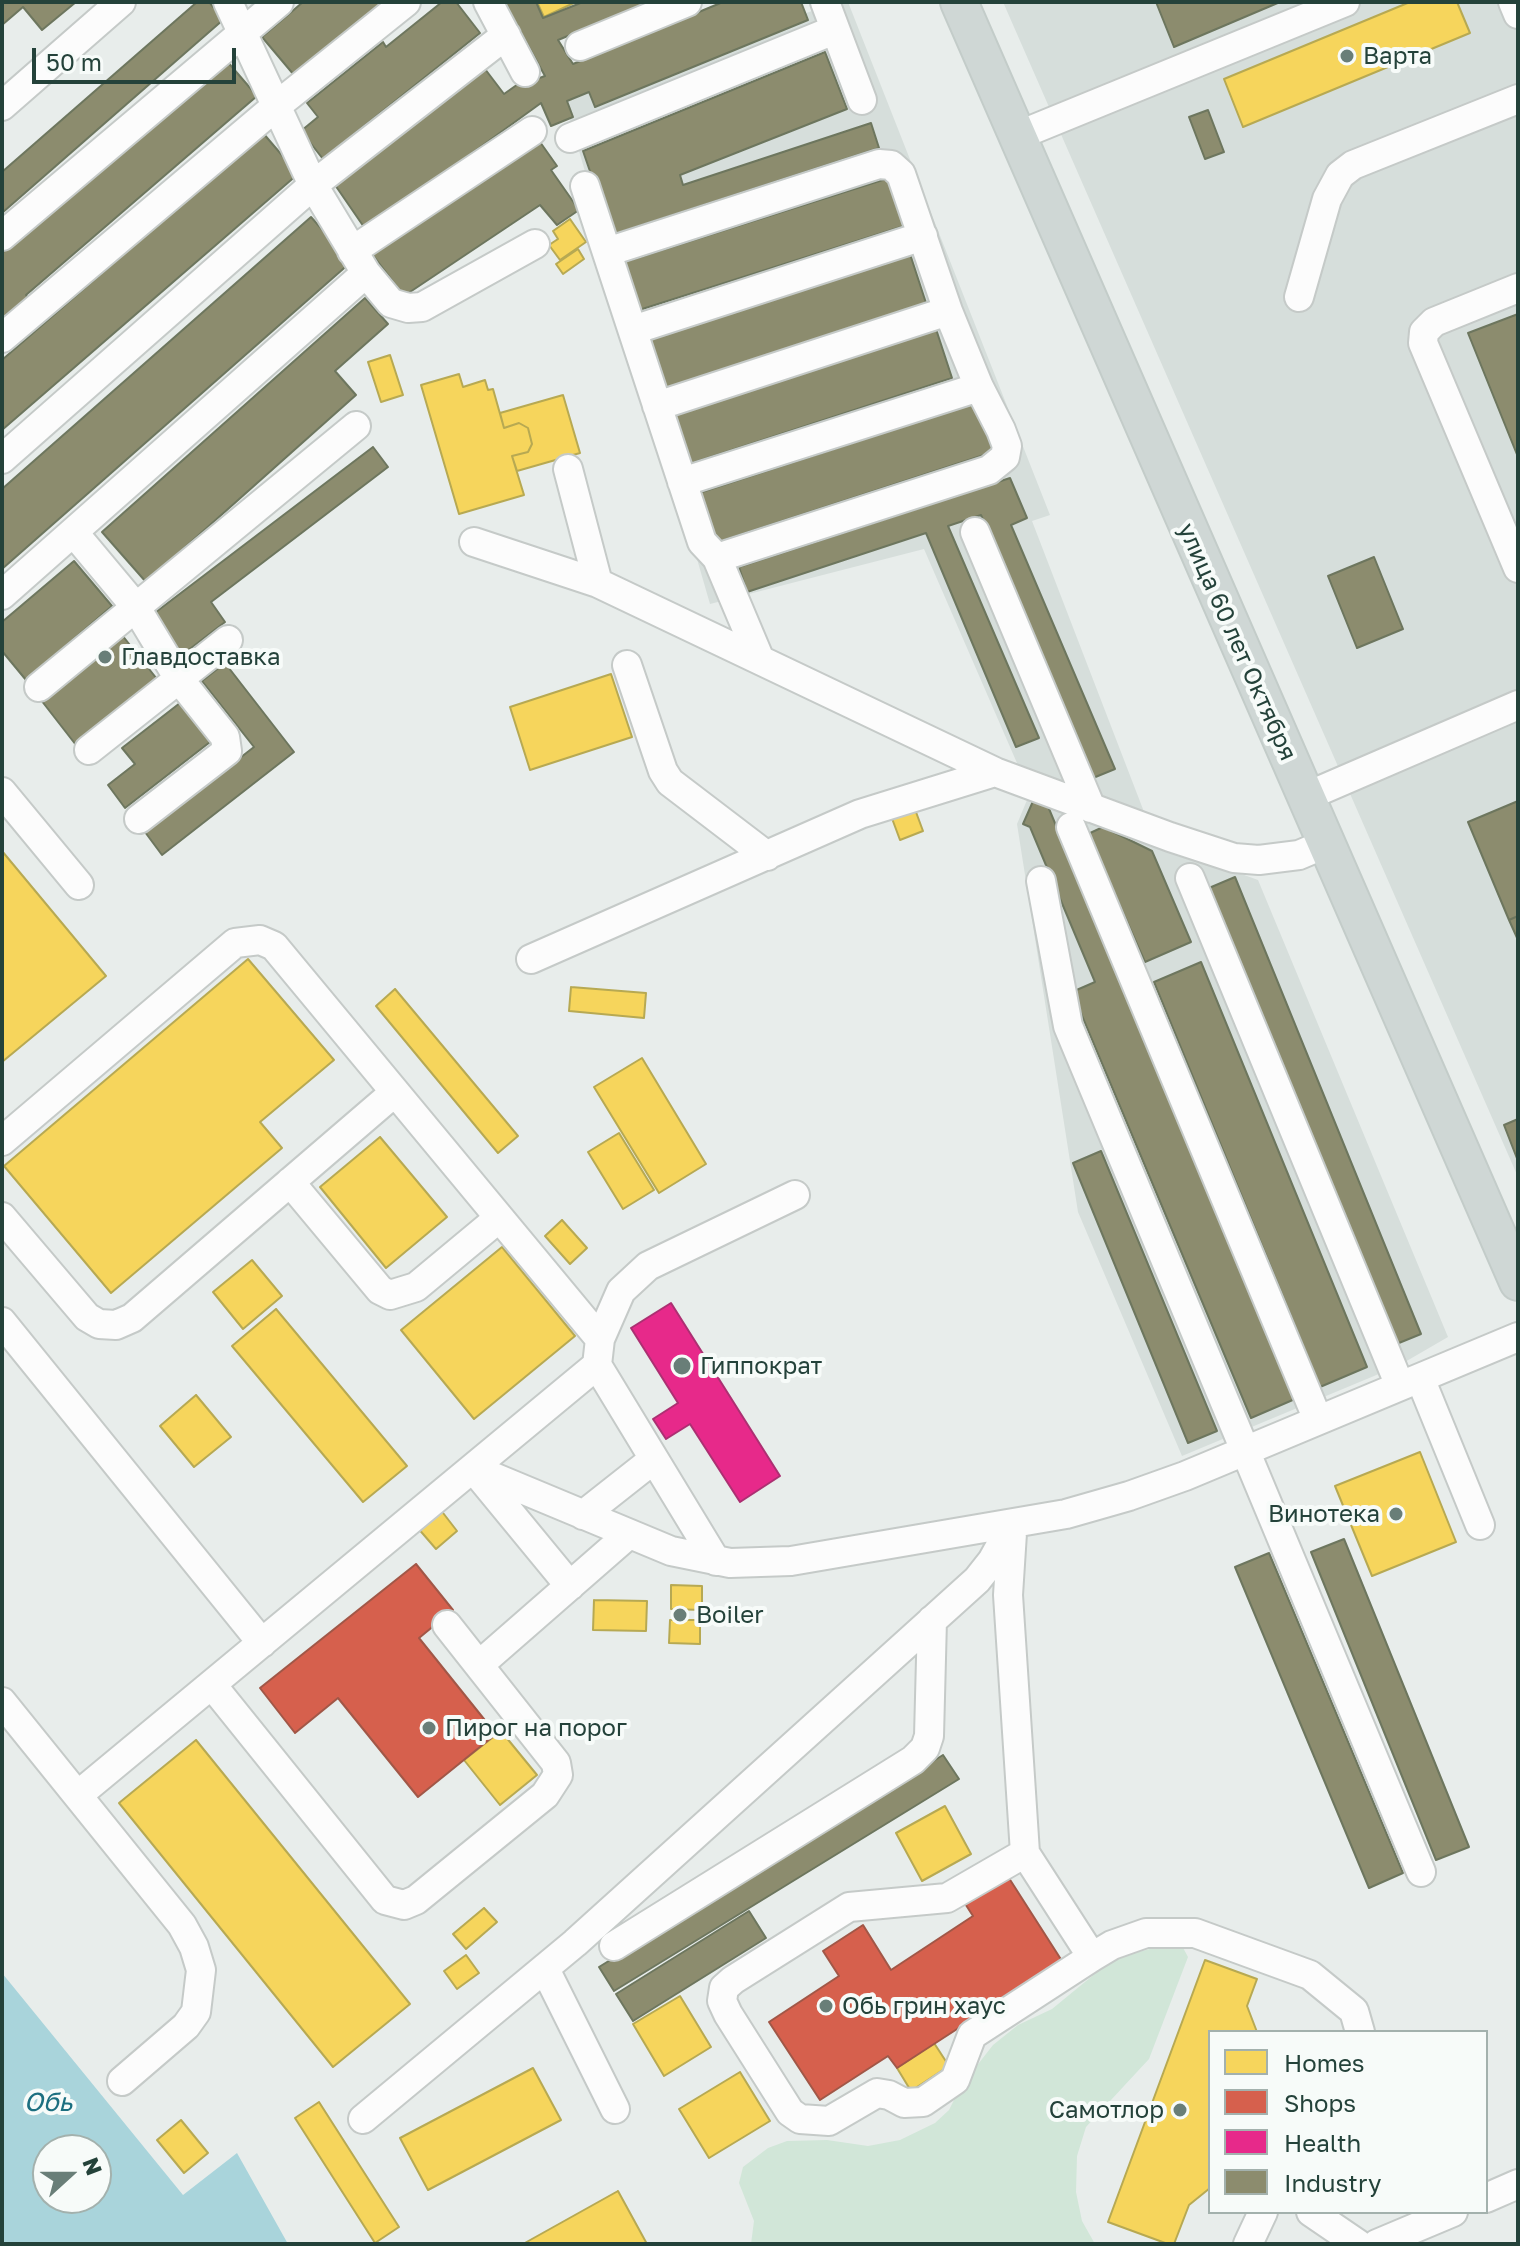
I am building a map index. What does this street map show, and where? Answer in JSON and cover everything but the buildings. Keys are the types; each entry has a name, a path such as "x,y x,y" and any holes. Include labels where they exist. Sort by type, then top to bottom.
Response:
{"main road":[{"name":"улица 60 лет Октября","path":"959,2 1518,1282"}],"lane":[{"path":"5,96 121,2"},
{"path":"228,2 313,185 359,262 391,303 422,307 535,244"},
{"path":"2,236 279,2"},
{"path":"2,338 275,107 406,2"},
{"path":"488,2 525,72"},
{"path":"580,46 687,2"},
{"path":"825,2 862,100"},
{"path":"1017,136 1345,2"},
{"path":"1513,2 1518,14"},
{"path":"570,138 834,30"},
{"path":"2,459 313,185 506,35"},
{"path":"1299,297 1327,199 1340,175 1353,165 1518,99"},
{"path":"2,595 74,533 359,262 532,131"},
{"path":"607,252 879,164 891,165 901,174 948,311 1007,446 1000,464 717,558"},
{"path":"585,186 702,542 717,558 760,660"},
{"path":"633,330 923,236"},
{"path":"1518,288 1434,322 1424,332 1423,343 1518,568"},
{"path":"657,406 948,311"},
{"path":"682,482 979,387"},
{"path":"39,687 356,426"},
{"path":"568,469 598,583"},
{"path":"975,532 1081,818 1318,1420"},
{"path":"74,533 135,606 179,679 225,737 227,751 139,819"},
{"path":"474,542 598,583 995,772 1081,818 1234,858 1282,859 1325,844"},
{"path":"89,750 228,640"},
{"path":"627,665 670,782 767,856"},
{"path":"1305,797 1518,705"},
{"path":"531,959 860,814 995,772"},
{"path":"2,792 79,885"},
{"path":"1190,878 1410,1382 1480,1525"},
{"path":"1041,881 1068,1026 1421,1872"},
{"path":"2,1141 235,943 246,939 260,940 274,946 499,1218 598,1352 654,1459 716,1561"},
{"path":"2,1217 87,1317 99,1324 116,1325 132,1318 395,1092"},
{"path":"290,1182 380,1290 390,1295 416,1287 499,1218"},
{"path":"78,1795 474,1469 598,1352 621,1291 648,1266 795,1195"},
{"path":"2,1322 262,1643"},
{"path":"474,1469 671,1551 716,1561 791,1561 1012,1525 1129,1496 1518,1337"},
{"path":"583,1515 654,1459"},
{"path":"474,1469 570,1586"},
{"path":"363,2119 545,1969 932,1620 992,1561 1012,1525"},
{"path":"1012,1525 1008,1595 1025,1853 1092,1957"},
{"path":"479,1665 629,1534"},
{"path":"614,1946 913,1760 925,1748 929,1736 932,1620"},
{"path":"212,1685 385,1900 404,1905 416,1900 545,1795 558,1775 556,1763 447,1625"},
{"path":"2,1702 182,1925 201,1970 196,2012 186,2026 122,2081"},
{"path":"1025,1853 947,1898 849,1907 724,1988 722,2001 728,2014 790,2112 800,2119 829,2121 877,2093 904,2103 923,2102 955,2080 972,2035 1112,1945 1146,1933 1195,1933 1310,1975 1354,2011 1359,2030"},
{"path":"620,1903 639,1930"},
{"path":"545,1969 615,2109"},
{"path":"1488,2197 1518,2184"},
{"path":"1248,2244 1262,2214"},
{"path":"1314,2214 1358,2244"},
{"path":"1377,2244 1448,2214"}],"shaded area":[{"path":"840,2 848,2 1050,515 1032,521 1156,843 1258,880 1448,1337 1398,1366 1182,1456 1078,1212 1017,824 1030,793 924,549 710,604 562,92"},
{"path":"1003,2 1518,2 1518,1177"}],"green space":[{"path":"1168,1944 1181,1944 1188,1957 1149,2059 1086,2127 1077,2156 1076,2192 1082,2221 1095,2244 751,2244 754,2221 739,2183 743,2167 768,2148 787,2141 827,2140 868,2146 900,2140 935,2123 949,2110 961,2086 993,2045 1018,2025 1052,2009 1113,1959"}],"water":[{"name":"Обь","path":"2,1973 183,2195 237,2153 288,2244 2,2244"}],"place":[{"name":"Варта","path":"1347,56"},
{"name":"Главдоставка","path":"105,657"},
{"name":"Гиппократ","path":"682,1366"},
{"name":"Винотека","path":"1396,1514"},
{"name":"Boiler","path":"680,1615"},
{"name":"Пирог на порог","path":"429,1728"},
{"name":"Обь грин хаус","path":"826,2006"},
{"name":"Самотлор","path":"1180,2110"}]}
